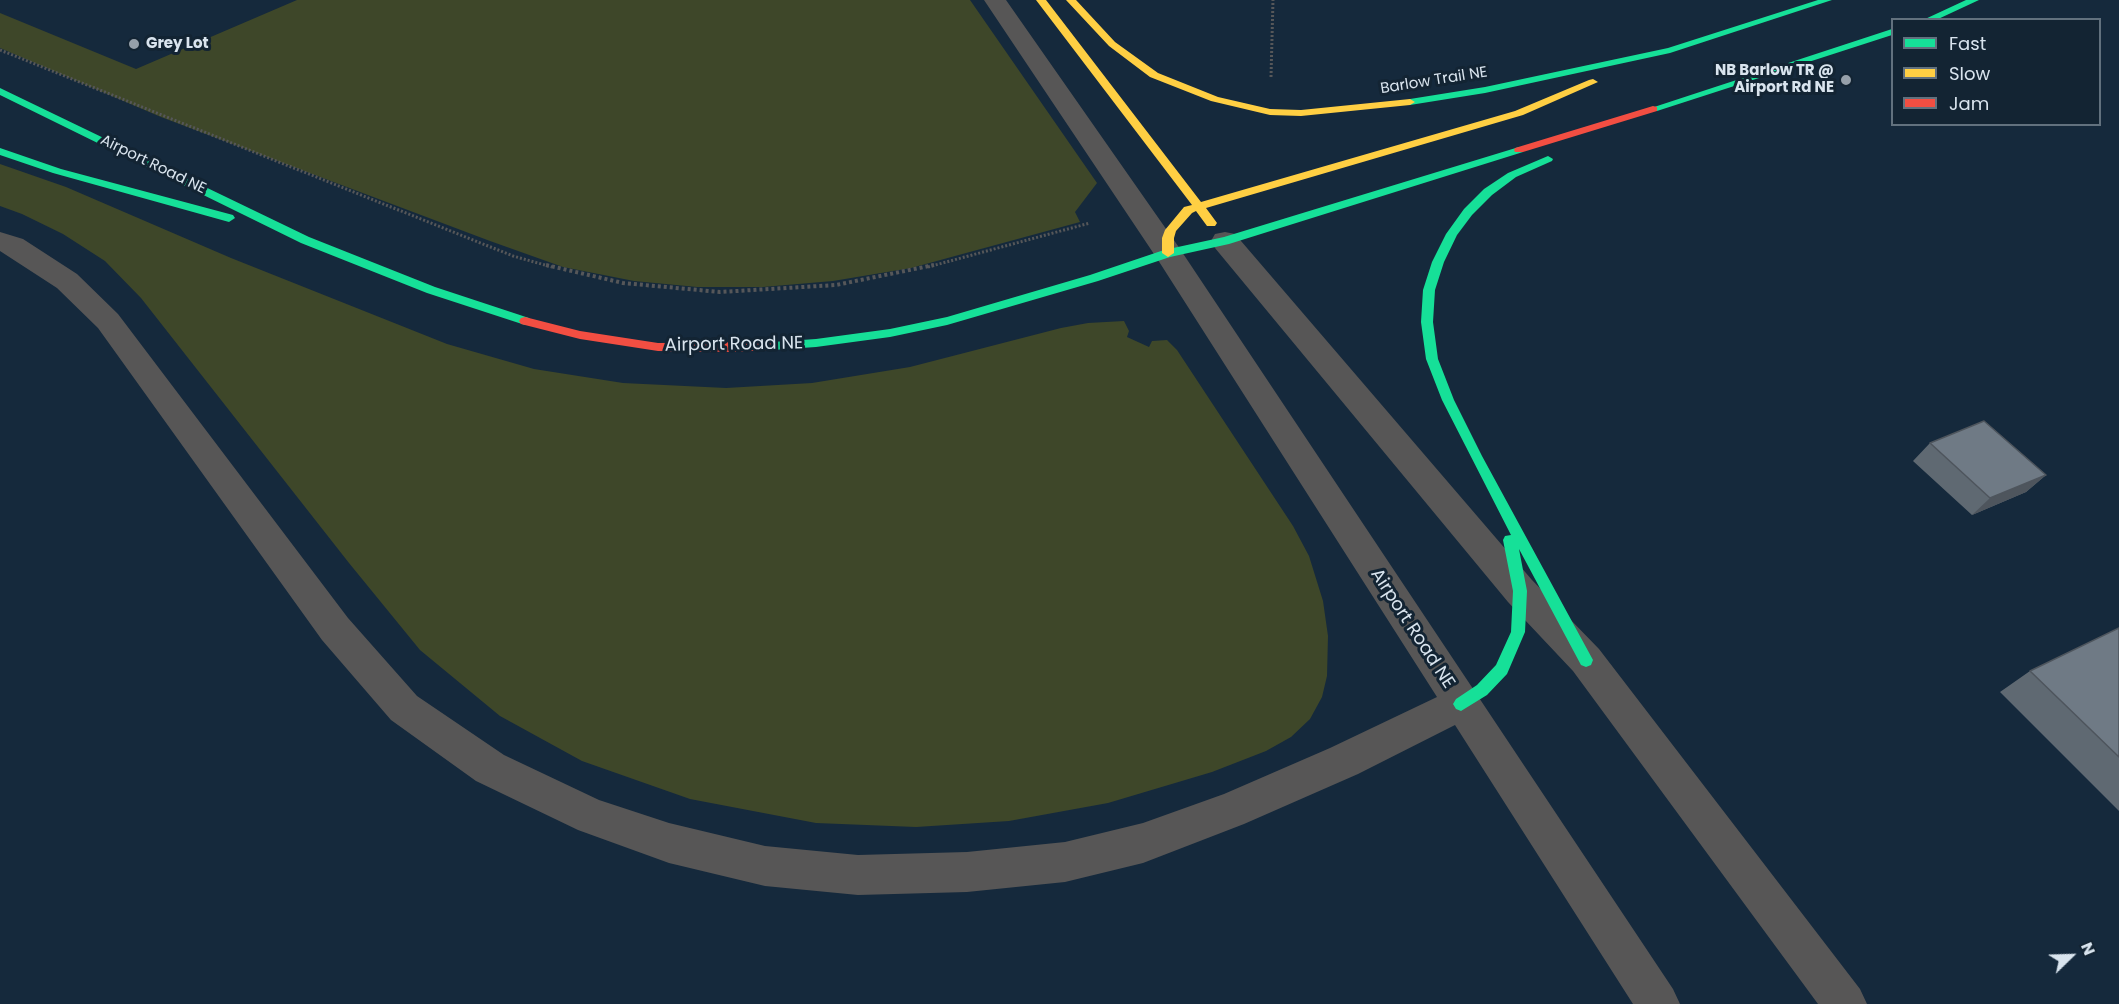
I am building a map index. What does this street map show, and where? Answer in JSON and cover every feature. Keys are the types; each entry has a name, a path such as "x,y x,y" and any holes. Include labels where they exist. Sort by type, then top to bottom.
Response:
{"main road":[{"path":"1041,0 1225,241 1679,101 1891,33"},
{"name":"Barlow Trail NE","path":"1071,0 1112,44 1154,75 1215,99 1270,112 1330,112 1485,90 1670,50 1827,0"},
{"path":"1932,18 1974,0"},
{"path":"1168,253 1168,238 1175,223 1188,210 1519,113 1670,50"},
{"name":"Airport Road NE","path":"0,91 305,240 431,290 525,321 580,335 658,347 722,348 816,343 890,333 947,321 1094,278 1168,253 1225,241"},
{"path":"1586,660 1476,457 1448,400 1432,359 1427,322 1429,290 1438,262 1452,234 1468,212 1488,192 1512,175 1679,101"},
{"name":"Airport Road NE","path":"0,151 57,171 305,240"},
{"path":"1461,704 1482,690 1502,669 1518,632 1520,591 1510,540 1476,457"}],"street":[{"name":"Airport Road NE","path":"995,0 1168,253 1658,1004"},
{"path":"0,241 13,246 67,281 108,321 335,629 404,708 490,768 592,817 669,843 765,866 858,875 967,872 1065,862 1143,843 1230,811 1344,761 1461,704"},
{"path":"1225,241 1520,591 1586,660 1845,1004"}],"path":[{"path":"1271,84 1273,0"},
{"path":"0,50 513,256 623,283 720,291 798,289 836,285 908,272 1090,223"}],"shaded area":[{"path":"0,0 2119,0 2119,1004 0,1004"}],"green space":[{"path":"297,0 970,0 1097,183 1075,212 1080,222 911,268 833,281 763,287 697,287 634,281 563,267 490,241 161,117 0,48 0,13 136,69"},
{"path":"0,164 66,187 231,258 447,344 534,369 623,383 726,388 812,383 910,367 1061,328 1088,323 1124,321 1129,331 1127,337 1149,347 1152,341 1167,340 1177,350 1293,526 1309,556 1323,601 1328,636 1327,676 1322,697 1310,719 1291,737 1266,751 1212,772 1108,803 1009,821 916,827 816,823 690,799 582,761 500,716 420,650 141,298 105,261 63,234 0,206"}],"building":[{"path":"1984,421 2046,475 1990,498 1930,443"},
{"path":"2119,628 2119,757 2030,671"}],"traffic: fast":[{"path":"1410,102 1485,90 1670,50 1827,0"},
{"path":"1932,18 1974,0"},
{"path":"1653,109 1891,32"},
{"path":"0,91 305,240 431,290 525,321"},
{"path":"772,346 816,343 890,333 947,321 1094,278 1168,253 1225,241 1519,150"},
{"path":"0,151 57,171 229,218"},
{"path":"1548,159 1512,175 1488,192 1468,212 1452,234 1438,262 1429,290 1427,322 1432,359 1448,400 1476,457 1586,660"},
{"path":"1461,704 1482,690 1502,669 1518,632 1520,591 1510,540"}],"traffic: slow":[{"path":"1041,0 1211,223"},
{"path":"1071,0 1112,44 1154,75 1215,99 1270,112 1301,113 1410,102"},
{"path":"1168,253 1168,238 1171,230 1188,210 1519,113 1593,82"}],"traffic: jam":[{"path":"1519,150 1653,109"},
{"path":"525,321 580,335 658,347 772,346"}],"place":[{"name":"Grey Lot","path":"134,44"},
{"name":"NB Barlow TR @ Airport Rd NE","path":"1846,80"}]}
